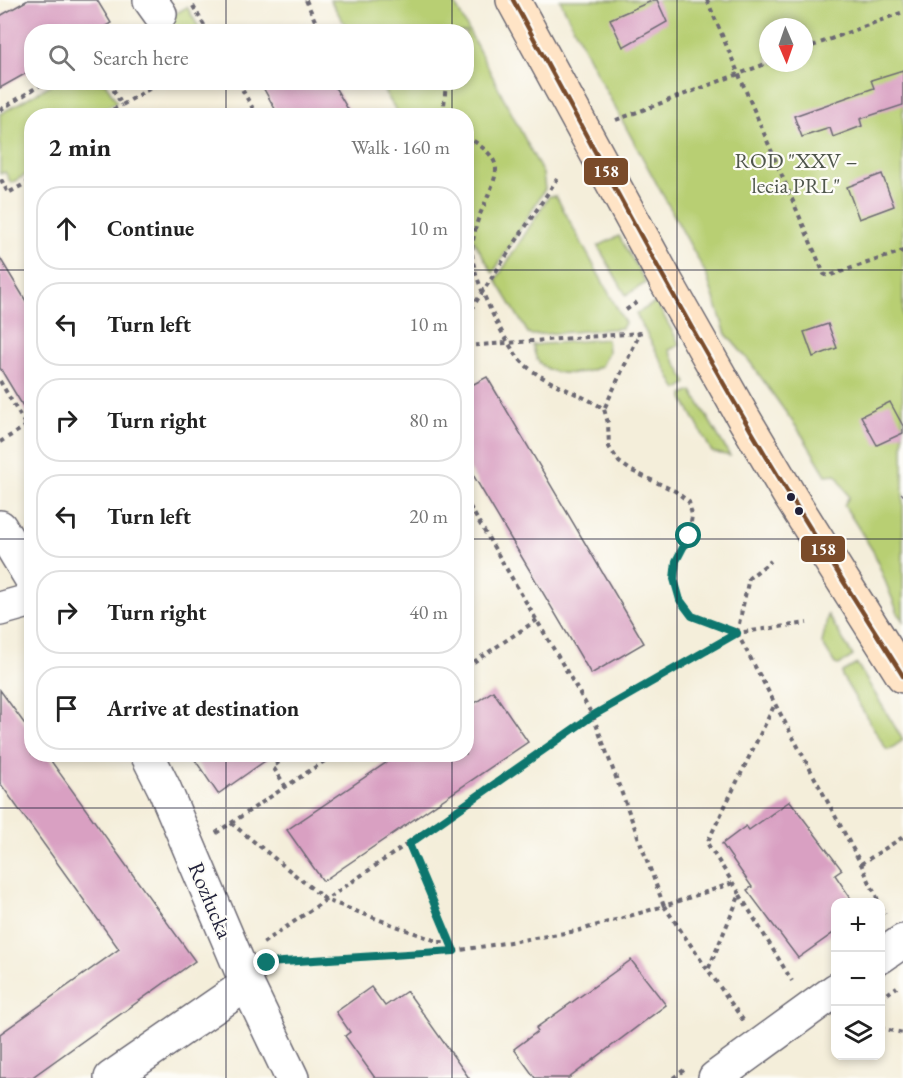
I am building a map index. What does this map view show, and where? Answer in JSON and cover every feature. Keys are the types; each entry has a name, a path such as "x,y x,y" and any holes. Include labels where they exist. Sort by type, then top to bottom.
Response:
{"street":[{"path":"513,0 667,283 743,417 790,498 903,676"},
{"path":"0,527 24,567"},
{"path":"0,609 24,602"},
{"name":"Rozłucka","path":"151,762 257,973 292,1078"},
{"path":"885,954 903,941"},
{"path":"111,1078 257,973"},
{"path":"715,1078 831,994"}],"path":[{"path":"190,0 204,24"},
{"path":"306,0 318,24"},
{"path":"707,0 824,274 828,276 903,251"},
{"path":"813,46 903,12"},
{"path":"616,120 759,66"},
{"path":"0,110 32,90"},
{"path":"114,90 122,105"},
{"path":"116,108 148,90"},
{"path":"242,90 253,108"},
{"path":"445,90 445,108"},
{"path":"474,141 493,160 496,170 474,234"},
{"path":"474,305 557,179"},
{"path":"0,182 2,181 8,193 24,184"},
{"path":"474,266 483,292 508,342 524,364 554,384 604,409 608,423 609,447 619,462 632,471 675,491 689,502 692,515 689,536 676,561 674,579 680,600 692,616 737,633"},
{"path":"474,345 640,333 604,409"},
{"path":"0,381 24,423"},
{"path":"0,442 24,427"},
{"path":"474,514 592,716 664,906 746,1025"},
{"path":"771,561 749,578 737,633 861,864 877,898"},
{"path":"474,662 537,620"},
{"path":"259,946 592,716 737,633 807,623"},
{"path":"775,704 707,843 797,989"},
{"path":"279,762 273,767 286,787"},
{"path":"211,837 323,762"},
{"path":"231,823 326,900 439,942 450,942"},
{"path":"861,864 903,837"},
{"path":"409,844 454,951"},
{"path":"257,973 454,951 577,931 733,884"},
{"path":"708,970 740,894"},
{"path":"885,995 903,982"},
{"path":"885,1029 903,1033"}],"green space":[{"path":"330,0 453,0 465,24 345,24"},
{"name":"ROD \"XXV – lecia PRL\"","path":"560,0 903,0 903,621 873,551 844,505 849,497 836,474 826,475 802,435 750,362 726,334 706,274 599,78"},
{"path":"187,7 197,24 157,24"},
{"path":"474,41 543,174 545,189 493,273 474,241 474,108 395,108 383,90 474,90"},
{"path":"42,90 109,90 117,102 105,108 24,108 24,176 11,183 5,172 0,174 0,114"},
{"path":"549,196 556,196 625,323 622,328 532,335 528,333 496,280"},
{"path":"619,236 646,283 626,295 598,246"},
{"path":"656,302 680,345 669,350 687,383 677,390 636,314"},
{"path":"607,339 608,352 601,366 578,373 560,373 545,367 539,362 533,345"},
{"path":"692,391 730,456 712,452 683,398 683,395"},
{"path":"828,615 853,656 839,665 835,664 822,643"},
{"path":"857,664 903,740 889,750 886,749 842,676 842,672"}],"building":[{"path":"28,0 97,0 111,23 24,24 24,74 0,88 0,16"},
{"path":"657,0 667,22 623,47 610,19"},
{"path":"903,70 903,105 860,119 862,126 833,137 830,128 802,137 794,116 874,88 871,80"},
{"path":"264,90 337,90 347,108 275,108"},
{"path":"882,174 894,206 859,219 847,187"},
{"path":"0,258 24,298 24,408 0,368"},
{"path":"828,324 837,348 813,357 804,332"},
{"path":"487,377 644,643 591,674 474,477 474,384"},
{"path":"890,402 903,426 903,433 877,445 861,416"},
{"path":"0,690 24,723 24,762 52,762 195,961 31,1078 0,1078 0,1034 119,949 0,783"},
{"path":"493,691 528,742 323,881 287,830 387,762 474,762 474,704"},
{"path":"196,762 264,762 218,794"},
{"path":"790,801 842,870 835,875 851,898 831,898 831,935 798,958 747,890 752,887 722,844 746,826 749,830"},
{"path":"631,960 666,1005 569,1078 535,1078 514,1049 538,1031 536,1028"},
{"path":"371,987 385,1006 407,991 469,1078 375,1078 345,1036 350,1032 336,1012"}],"transit line":[{"name":"158","path":"513,0 626,210 713,365 782,482 903,676"}],"route":[{"path":"267,963 454,951 409,844 592,716 737,633 692,616 680,600 674,579 676,561 689,536"}]}
